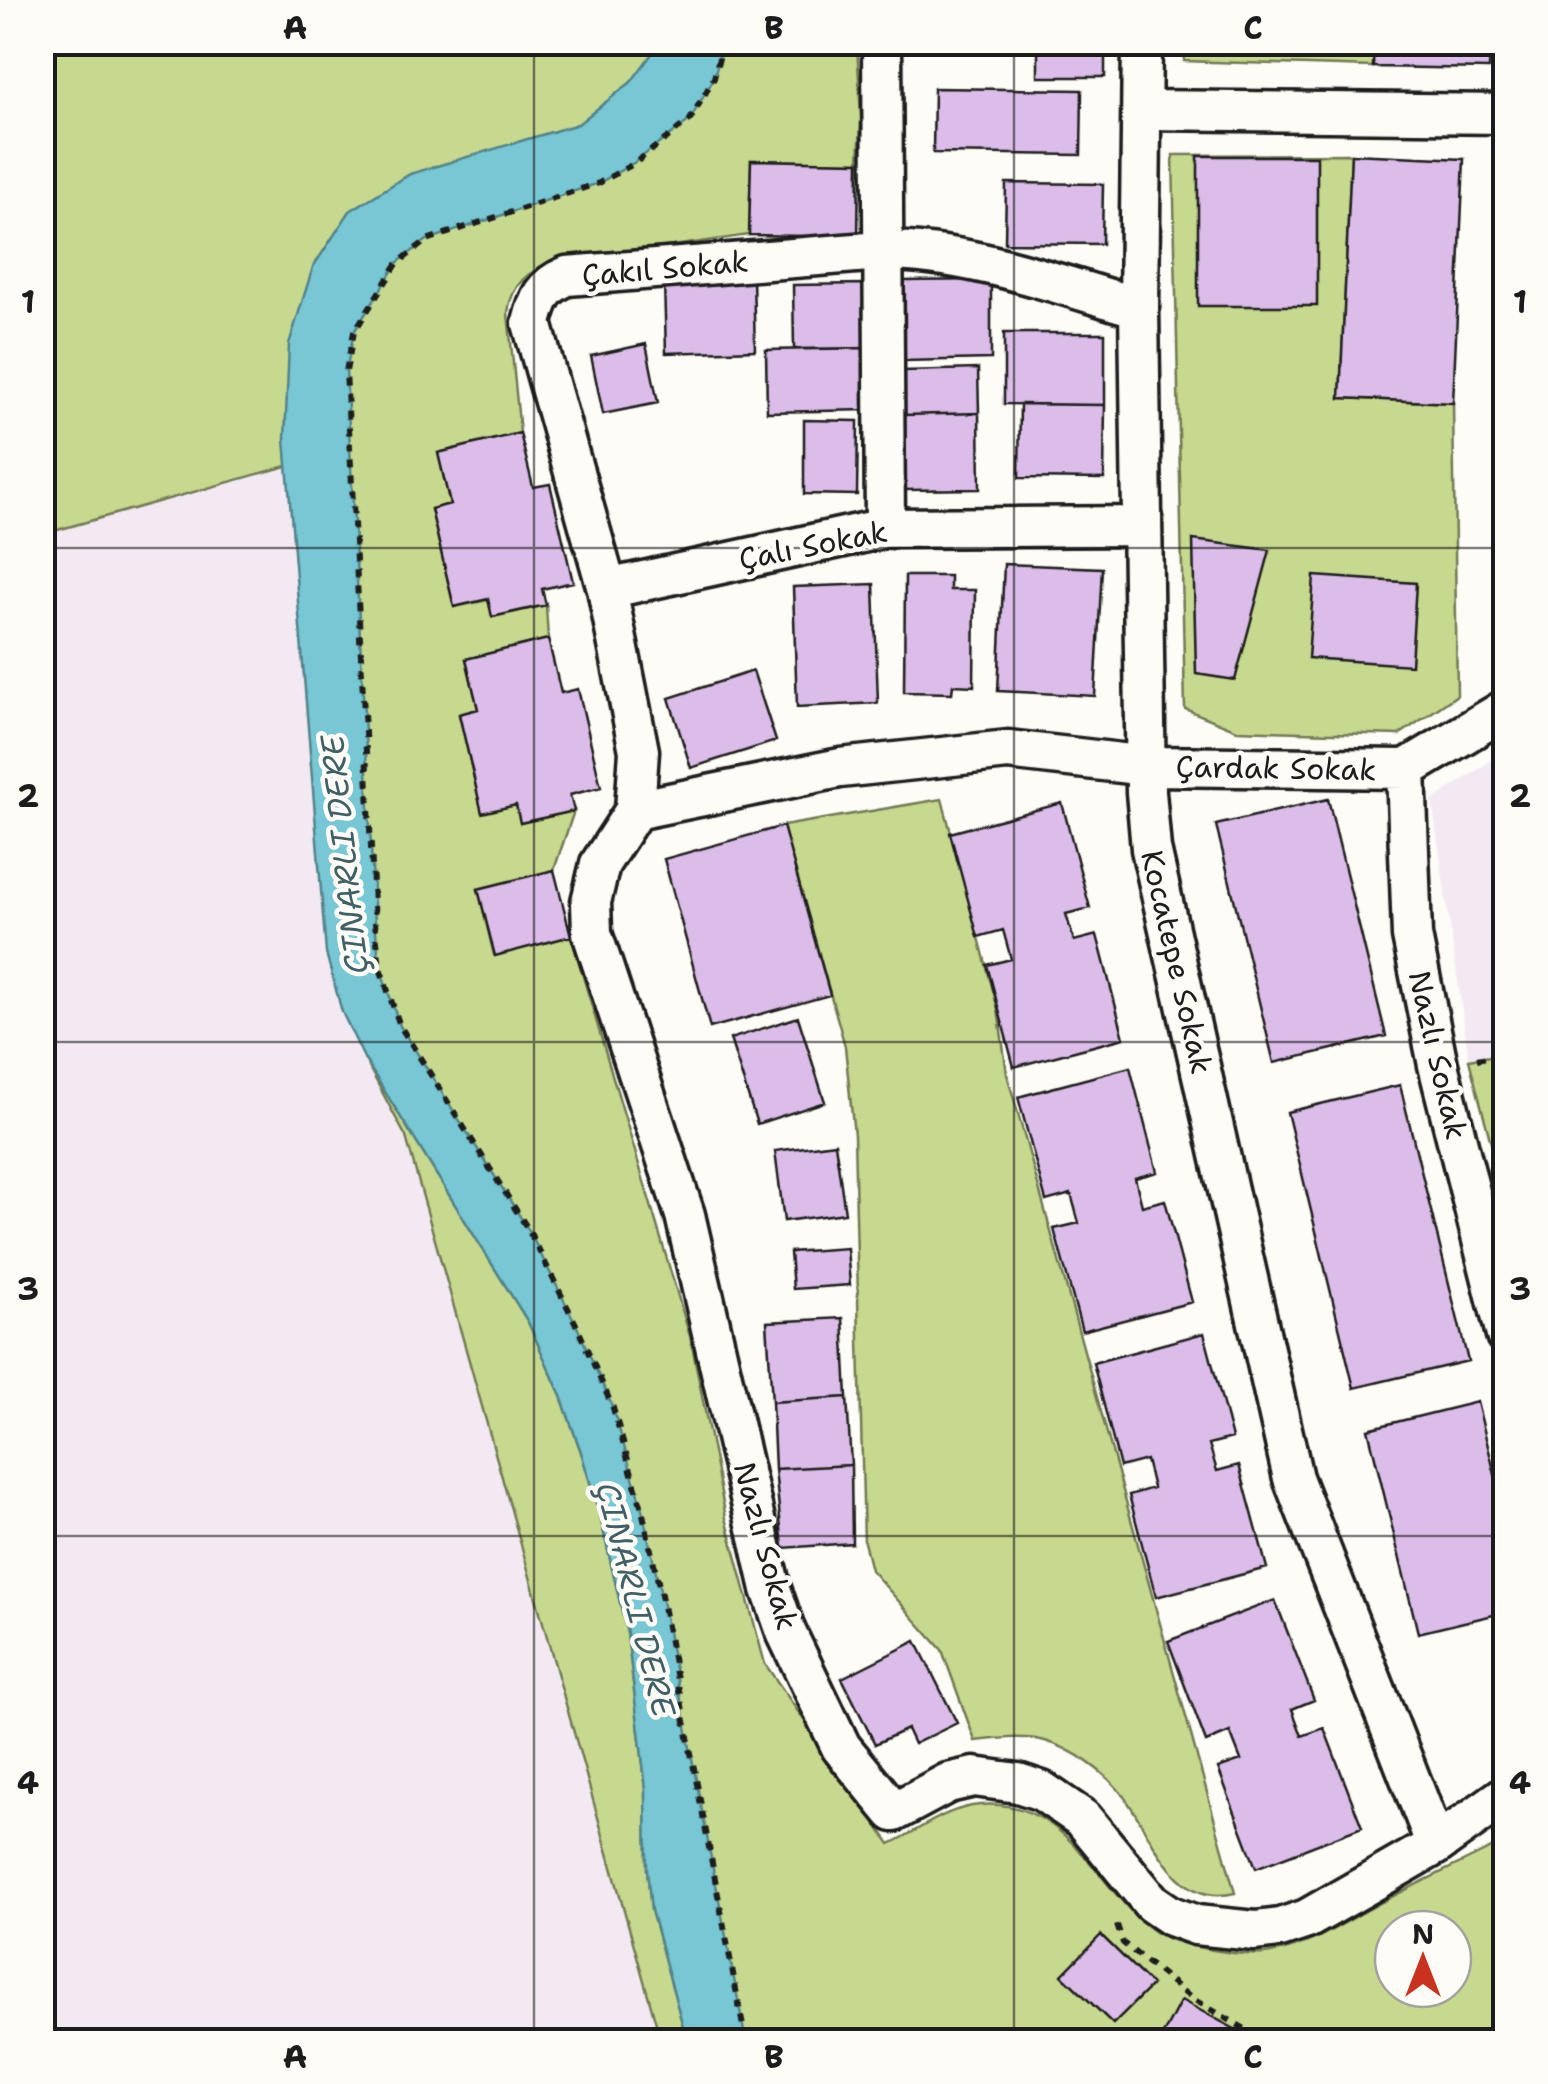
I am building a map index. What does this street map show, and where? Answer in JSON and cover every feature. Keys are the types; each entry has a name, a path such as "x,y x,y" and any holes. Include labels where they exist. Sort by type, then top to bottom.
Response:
{"street":[{"path":"882,42 886,528"},
{"name":"Kocatepe Sokak","path":"1142,42 1139,308 1151,850 1294,1478 1436,1845"},
{"path":"1142,110 1506,114"},
{"name":"Çakıl Sokak","path":"635,810 638,751 607,589 532,323 537,302 548,284 568,276 918,251 958,257 1139,308"},
{"name":"Çalı Sokak","path":"607,589 886,528 1142,526"},
{"path":"1406,769 1506,709"},
{"name":"Çardak Sokak","path":"635,810 840,768 1008,750 1147,766 1406,769"},
{"name":"Nazlı Sokak","path":"1406,769 1412,936 1438,1065 1506,1335"},
{"name":"Nazlı Sokak","path":"635,810 600,864 591,902 592,933 685,1215 771,1589 786,1632 840,1747 894,1812 948,1782 974,1776 1018,1782 1042,1791 1083,1819 1152,1903 1170,1916 1227,1930 1280,1928 1306,1919 1436,1845 1506,1795"}],"path":[{"path":"724,42 714,78 690,120 635,162 599,183 428,240 397,264 354,332 346,371 374,923 380,968 400,1026 528,1229 576,1322 613,1408 641,1505 661,1596 746,2042"},
{"path":"1191,1998 1268,2042"}],"shaded area":[{"path":"287,466 326,954 342,1012 406,1137 661,2041 43,2042 43,533"},
{"path":"1505,751 1505,1196 1469,1060 1432,801"}],"green space":[{"path":"43,43 857,43 859,162 751,160 749,235 556,263 530,274 517,286 508,313 520,433 438,453 450,504 431,510 454,607 488,600 493,617 546,605 548,639 466,659 478,709 459,715 482,812 516,805 521,823 574,811 554,870 478,889 494,955 571,936 691,1340 726,1518 765,1664 890,1844 955,1810 980,1805 1010,1807 1036,1815 1058,1830 1132,1912 1162,1936 1223,1952 1264,1954 1331,1931 1402,1891 1505,1841 1505,2041 724,2041 574,1386 371,1028 316,467 287,466 43,534"},
{"path":"1184,43 1374,43 1373,67 1184,61"},
{"path":"1351,154 1340,398 1453,403 1457,695 1399,735 1237,730 1185,709 1173,155"},
{"path":"942,799 998,1009 1007,1074 1235,1893 1213,1895 1195,1890 1180,1879 1166,1864 1122,1794 1077,1755 1037,1739 975,1741 942,1650 871,1570 864,1542 854,1135 845,1046 783,826"},
{"path":"1506,1053 1505,1196 1469,1060"},
{"path":"364,1058 528,1322 581,1452 627,1633 646,1789 651,1910 687,2041 661,2041 406,1137"}],"water":[{"name":"ÇINARLI DERE","path":"660,43 723,43 714,78 690,120 635,162 599,183 427,240 397,263 354,332 346,371 380,968 400,1026 528,1229 613,1408 641,1505 661,1595 746,2042 687,2041 651,1910 646,1789 627,1633 600,1516 560,1393 528,1322 364,1058 342,1012 326,953 285,439 289,344 313,267 350,211 410,174 578,124 631,82"}],"building":[{"path":"1038,42 1105,42 1105,77 1038,77"},
{"path":"1374,42 1490,42 1489,69 1373,67"},
{"path":"934,88 1082,90 1081,155 933,153"},
{"path":"1351,154 1464,159 1453,403 1340,398"},
{"path":"1198,156 1317,156 1317,306 1198,306"},
{"path":"751,160 859,162 858,237 749,235"},
{"path":"1006,183 1103,184 1102,244 1005,243"},
{"path":"753,279 755,350 666,353 664,282"},
{"path":"991,280 991,359 903,361 901,281"},
{"path":"867,284 868,348 794,349 793,285"},
{"path":"1004,333 1105,333 1105,405 1004,404"},
{"path":"646,344 658,403 603,414 591,356"},
{"path":"868,348 869,410 767,412 766,350"},
{"path":"978,369 979,413 904,415 903,371"},
{"path":"1020,404 1105,405 1104,479 1019,478"},
{"path":"979,413 980,489 905,490 904,415"},
{"path":"804,420 858,421 857,495 804,494"},
{"path":"520,433 533,487 550,484 573,582 542,589 546,605 492,617 488,599 454,607 431,509 450,504 438,453"},
{"path":"1193,540 1270,550 1235,680 1196,674"},
{"path":"1004,564 1102,568 1095,696 998,691"},
{"path":"905,576 950,576 950,590 975,590 974,686 953,685 952,693 904,692"},
{"path":"1314,576 1416,583 1411,665 1308,658"},
{"path":"874,584 878,703 797,707 793,587"},
{"path":"548,639 561,693 578,689 601,787 570,795 574,811 520,823 516,805 482,813 459,714 478,709 466,659"},
{"path":"753,671 776,741 691,768 669,698"},
{"path":"1328,799 1386,1036 1274,1063 1216,825"},
{"path":"1062,803 1090,908 1066,914 1074,941 1097,935 1124,1038 1014,1067 987,965 1011,959 1003,930 978,937 950,833"},
{"path":"783,826 830,995 710,1028 664,859"},
{"path":"554,870 571,936 495,956 478,889"},
{"path":"798,1017 825,1102 757,1124 730,1039"},
{"path":"1130,1067 1157,1172 1135,1178 1142,1206 1165,1200 1192,1302 1082,1331 1054,1229 1079,1223 1071,1194 1046,1201 1018,1097"},
{"path":"1400,1085 1468,1361 1354,1388 1287,1112"},
{"path":"835,1143 845,1213 784,1221 775,1151"},
{"path":"847,1248 850,1285 793,1289 790,1252"},
{"path":"843,1318 847,1397 772,1402 767,1322"},
{"path":"1204,1333 1232,1438 1209,1444 1217,1471 1239,1465 1267,1568 1156,1597 1129,1495 1153,1488 1146,1460 1120,1467 1093,1363"},
{"path":"847,1397 851,1465 775,1469 772,1402"},
{"path":"1477,1402 1506,1519 1506,1612 1418,1633 1368,1429"},
{"path":"851,1465 852,1543 783,1548 775,1469"},
{"path":"1275,1600 1314,1700 1292,1709 1302,1736 1324,1728 1362,1827 1256,1868 1218,1768 1241,1760 1230,1732 1206,1742 1168,1641"},
{"path":"916,1641 957,1723 914,1744 907,1729 875,1744 842,1678"},
{"path":"1101,1935 1152,1985 1113,2024 1062,1975"},
{"path":"1181,2000 1257,2041 1257,2042 1159,2042"}]}
